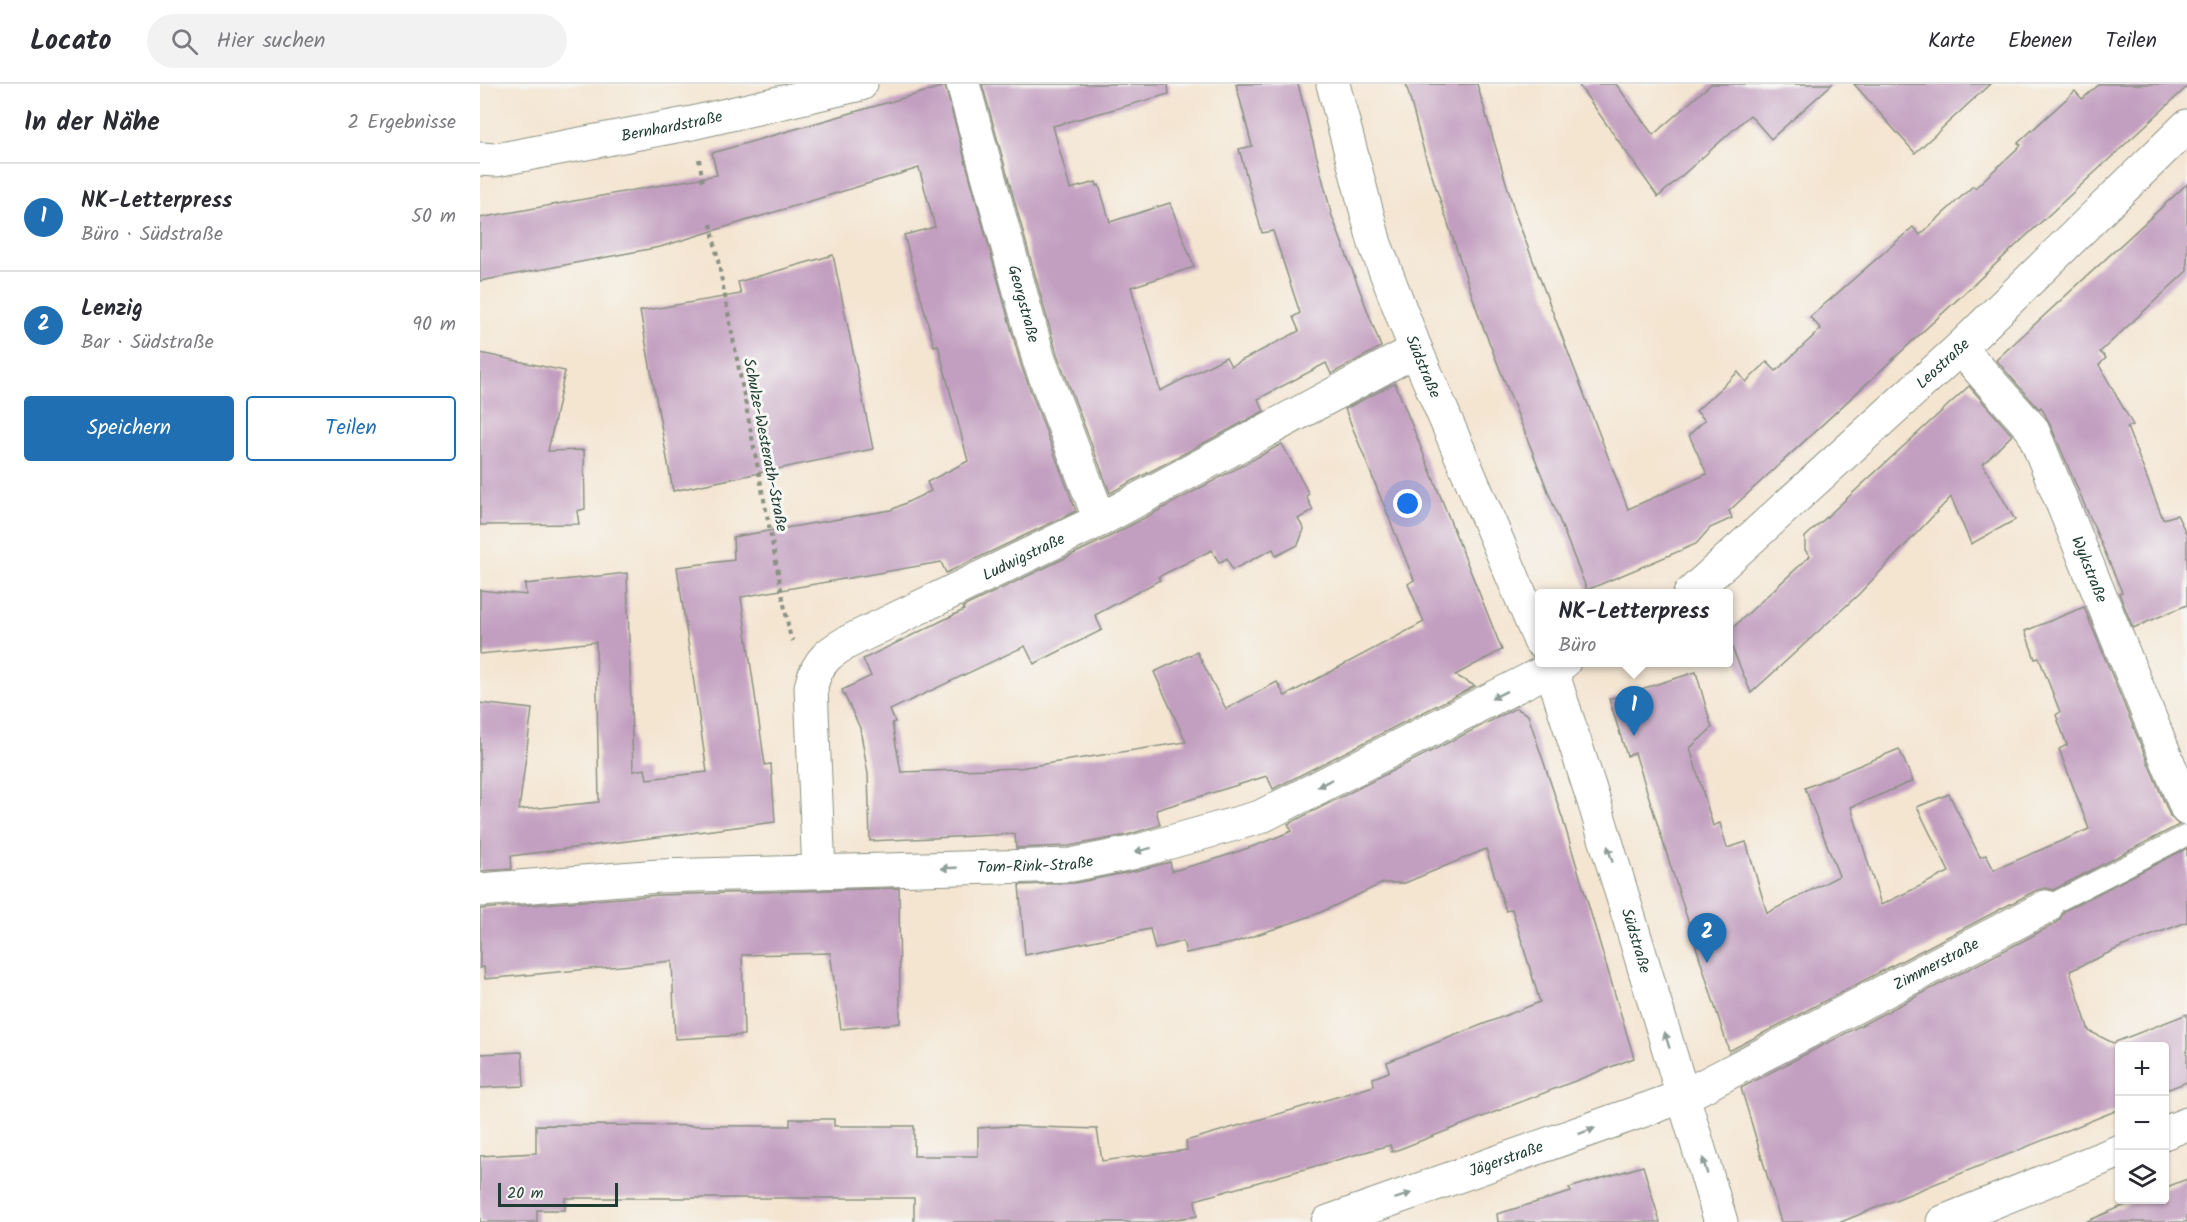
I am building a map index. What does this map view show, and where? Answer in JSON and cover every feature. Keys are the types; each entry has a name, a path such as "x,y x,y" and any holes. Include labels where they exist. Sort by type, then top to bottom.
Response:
{"street":[{"name":"Georgstraße","path":"963,84 1039,360 1100,520"},
{"name":"Südstraße","path":"1334,84 1375,244 1416,350 1535,622"},
{"name":"Bernhardstraße","path":"480,159 496,160 692,123 850,85"},
{"name":"Leostraße","path":"1695,589 1960,348 2187,126"},
{"name":"Wykstraße","path":"1960,348 2032,429 2187,810"},
{"name":"Ludwigstraße","path":"819,872 811,687 814,671 827,655 855,638 1100,520 1416,350"},
{"name":"Tom-Rink-Straße","path":"480,890 659,876 1071,865 1131,853 1260,817 1536,667"},
{"name":"Südstraße","path":"1553,667 1721,1222"},
{"name":"Zimmerstraße","path":"1684,1096 2046,907"},
{"name":"Jägerstraße","path":"1328,1222 1684,1096"},
{"path":"2169,1131 2187,1124"},
{"path":"1943,1222 2115,1153"}],"lane":[{"name":"Zimmerstraße","path":"2046,907 2187,835"}],"path":[{"name":"Schulze-Westerath-Straße","path":"711,224 790,635 795,643"}],"building":[{"path":"982,84 1168,84 1169,94 1053,126 1070,189 1096,182 1097,186 1099,185 1110,222 1170,203 1194,267 1131,287 1160,391 1226,357 1231,366 1299,331 1293,317 1300,313 1273,231 1262,233 1239,149 1252,146 1236,84 1298,84 1332,216 1381,347 1331,374 1326,363 1258,399 1264,411 1110,493 1057,354"},
{"path":"1406,84 1477,84 1516,216 1628,509 1707,474 1689,435 1705,420 1696,411 1738,372 1746,382 1767,362 1776,371 1821,329 1810,317 1913,227 1920,235 1973,186 1975,188 2021,145 2018,143 2075,91 2082,99 2100,84 2187,84 2187,87 1729,511 1732,518 1710,528 1696,544 1589,589 1587,589 1480,319 1425,155"},
{"path":"1578,84 1616,84 1653,135 1711,84 1832,84 1771,139 1750,115 1658,197"},
{"path":"1854,84 1990,84 1915,153"},
{"path":"945,86 1021,365 1076,511 946,573 941,562 741,597 765,765 771,764 775,822 511,856 512,869 480,871 480,703 532,709 519,810 599,802 596,642 480,654 480,590 526,595 525,584 627,573 633,771 645,769 647,779 707,772 677,567 734,560 733,537 891,510 931,491 927,482 968,461 938,345 934,346 904,235 935,227 919,168 660,247 480,281 480,218 717,175 712,153"},
{"path":"2187,184 2187,271 2100,352 2106,358 2099,365 2133,425 2127,427 2163,519 2177,515 2187,535 2187,605 2133,628 2119,593 2122,592 2049,422 2041,407 2039,409 1996,360"},
{"path":"833,255 873,449 673,491 640,311 741,294 738,282"},
{"path":"480,353 565,371 548,451 584,450 585,509 577,511 579,524 480,525"},
{"path":"1395,383 1502,650 1455,675 1475,686 1273,789 1267,776 1156,810 1160,825 1127,835 1069,846 1016,848 1015,834 870,841 868,774 860,728 842,690 871,676 863,659 964,610 963,607 1109,537 1282,444 1309,494 1306,496 1313,510 1298,519 1304,529 1298,545 1276,556 1273,549 1232,570 1227,558 1219,563 1212,550 1158,577 1160,580 1095,615 1102,630 1034,664 1025,646 890,710 895,722 892,723 901,772 1019,768 1186,742 1154,672 1197,652 1226,709 1277,682 1285,696 1424,622 1408,584 1414,580 1345,409"},
{"path":"1969,386 2012,435 1983,464 2015,520 1971,544 1951,497 1859,594 1751,693 1733,650 1733,627 1810,556 1805,550 1805,537"},
{"path":"2084,607 2170,816 2179,825 2053,890 2046,888 2037,890 1729,1051 1635,753 1627,756 1609,699 1696,672 1712,728 1690,748 1713,826 1720,823 1727,848 1746,842 1767,913 1839,876 1805,788 1899,749 1913,781 1851,807 1881,905 1949,872 1917,807 1949,794 1980,857 1986,855 1994,870 2089,829 2059,749 2067,745 2056,715 2060,712 2039,658 2035,659 2025,631"},
{"path":"1516,708 1528,715 1563,820 1634,1058 1392,1152 1390,1145 1195,1200 1197,1216 1154,1222 914,1222 914,1198 565,1198 565,1210 537,1210 537,1222 480,1222 480,1156 536,1153 536,1125 790,1126 790,1119 834,1119 834,1126 914,1126 914,1156 978,1156 978,1128 1009,1126 1097,1129 1102,1161 1187,1150 1186,1141 1374,1086 1373,1078 1389,1072 1387,1062 1540,1002 1512,909 1506,911 1486,849 1405,883 1383,883 1319,913 1274,929 1233,943 1186,953 1183,941 1155,949 1150,929 1025,955 1019,885 1075,883 1170,862 1172,871 1257,845 1292,831 1288,824"},
{"path":"2187,848 2187,922 2123,946 2070,971 2089,1031 2115,1042 2115,1111 1841,1222 1781,1222 1741,1088 2055,924 2064,911"},
{"path":"899,888 900,1023 841,1029 830,953 742,955 744,1035 675,1039 672,961 485,979 484,967 480,968 480,909 660,895"},
{"path":"2187,1014 2187,1082 2169,1089 2169,1042 2116,1042"},
{"path":"522,1052 524,1086 480,1088 480,1054"},
{"path":"1643,1166 1660,1222 1498,1222 1497,1214 1571,1192 1569,1188"},
{"path":"2187,1179 2187,1222 2085,1222 2128,1204 2169,1204 2169,1186"}],"place":[{"name":"NK-Letterpress","path":"1634,736"},
{"name":"Lenzig","path":"1707,963"}]}
